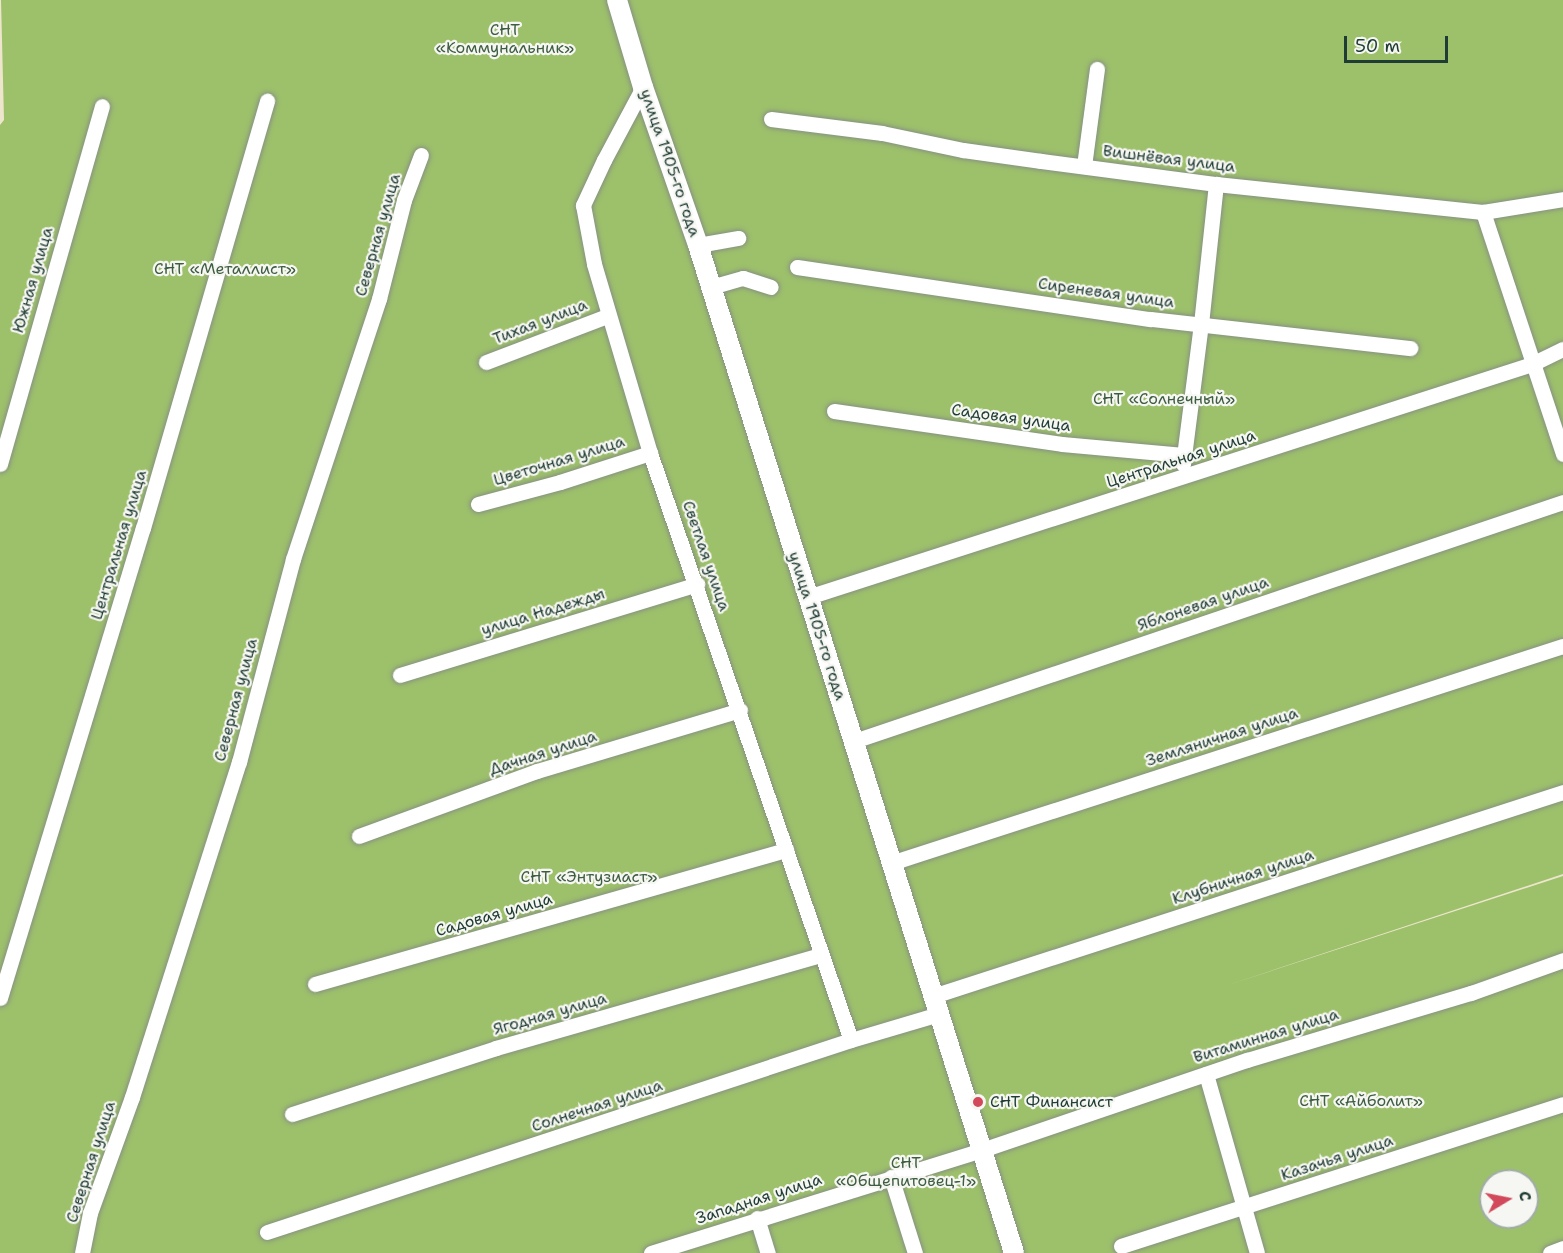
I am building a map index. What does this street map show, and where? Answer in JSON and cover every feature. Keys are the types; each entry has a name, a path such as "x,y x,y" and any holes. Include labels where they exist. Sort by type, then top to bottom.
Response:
{"street":[{"name":"улица 1905-го года","path":"617,0 643,87 699,245 1014,1253"},
{"path":"1084,166 1097,69"},
{"name":"Светлая улица","path":"643,87 583,205 594,264 607,316 650,453 697,584 851,1040"},
{"name":"Центральная улица","path":"0,998 143,528 267,101"},
{"name":"Южная улица","path":"0,464 102,106"},
{"name":"Вишнёвая улица","path":"771,119 882,133 963,150 1215,184 1484,212 1563,199"},
{"name":"Северная улица","path":"82,1253 90,1213 132,1097 239,762 293,559 379,299 404,200 421,155"},
{"path":"1181,478 1201,324 1215,184"},
{"path":"1484,212 1563,454"},
{"path":"699,245 738,238"},
{"name":"Сиреневая улица","path":"797,267 1201,324 1410,348"},
{"path":"711,287 744,278 771,287"},
{"name":"Тихая улица","path":"486,362 607,316"},
{"name":"Центральная улица","path":"808,597 1532,364 1563,349"},
{"name":"Садовая улица","path":"834,411 1062,444 1184,455"},
{"name":"Цветочная улица","path":"478,504 560,482 650,453"},
{"name":"Яблоневая улица","path":"854,741 1563,502"},
{"name":"улица Надежды","path":"400,675 697,584"},
{"name":"Земляничная улица","path":"891,863 1563,646"},
{"name":"Дачная улица","path":"359,836 537,771 740,710"},
{"name":"Клубничная улица","path":"936,1005 1563,792"},
{"name":"Садовая улица","path":"315,984 786,850"},
{"name":"Ягодная улица","path":"291,1113 496,1048 821,955"},
{"name":"Витаминная улица","path":"982,1150 1206,1074 1471,993 1563,960"},
{"name":"Солнечная улица","path":"267,1232 851,1040 936,1005"},
{"path":"1206,1074 1257,1253"},
{"name":"Казачья улица","path":"1121,1246 1563,1104"},
{"name":"Западная улица","path":"651,1253 757,1218 982,1150"},
{"path":"891,1177 915,1253"},
{"path":"757,1218 768,1253"},
{"path":"1550,1253 1563,1248"}],"green space":[{"path":"1,0 1563,0 1563,874 1225,986 1563,876 1563,1253 0,1253 0,125 4,120"}],"place":[{"name":"СНТ Финансист","path":"978,1102"}],"park label":[{"name":"СНТ «Коммунальник»","path":"505,39"},
{"name":"СНТ «Металлист»","path":"225,269"},
{"name":"СНТ «Солнечный»","path":"1164,399"},
{"name":"СНТ «Энтузиаст»","path":"589,877"},
{"name":"СНТ «Айболит»","path":"1361,1101"},
{"name":"СНТ «Общепитовец-1»","path":"906,1172"}]}
